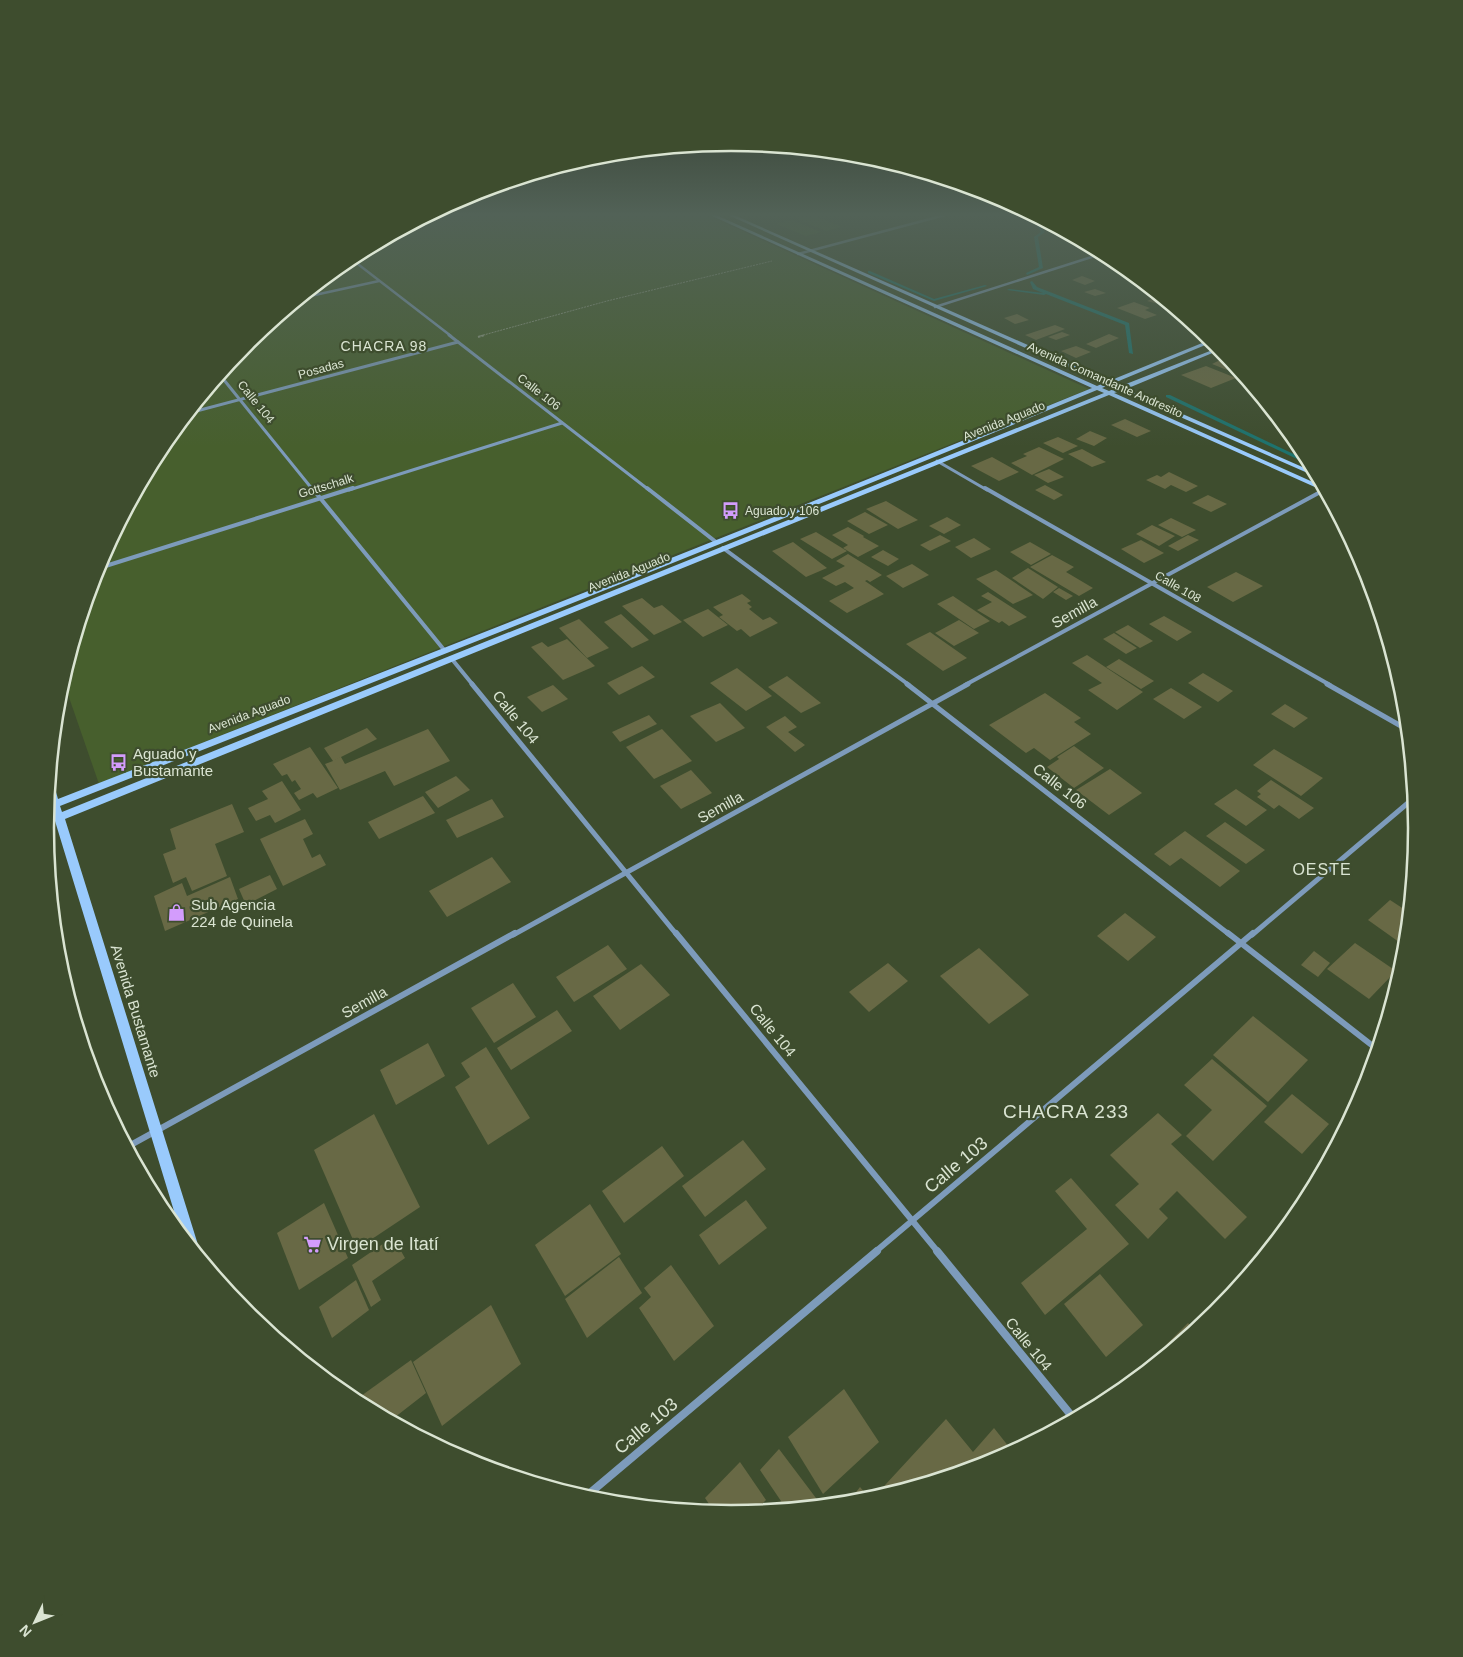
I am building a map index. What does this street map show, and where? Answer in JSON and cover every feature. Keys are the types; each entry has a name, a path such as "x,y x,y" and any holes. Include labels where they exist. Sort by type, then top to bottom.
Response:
{"main road":[{"name":"Avenida Comandante Andresito","path":"883,292 1315,486"},
{"name":"Avenida Comandante Andresito","path":"902,292 1306,471"},
{"name":"Avenida Aguado","path":"54,817 60,817 448,654 719,545 1205,343"},
{"name":"Avenida Aguado","path":"719,545 1213,351"},
{"name":"Avenida Aguado","path":"55,804 448,654"},
{"name":"Avenida Bustamante","path":"55,804 187,1231"}],"street":[{"path":"314,295 327,292"},
{"name":"Calle 106","path":"393,292 719,545 934,704 1373,1046"},
{"path":"935,307 981,292"},
{"name":"Posadas","path":"198,411 458,342"},
{"name":"Calle 104","path":"224,380 1071,1415"},
{"name":"Gottschalk","path":"107,566 562,423"},
{"name":"Calle 108","path":"937,461 1401,726"},
{"name":"Semilla","path":"132,1143 1151,583 1320,493"},
{"name":"Calle 103","path":"592,1491 1408,803"}],"path":[{"path":"458,342 642,292"}],"green space":[{"path":"317,292 877,292 1089,389 99,784 68,693 77,653 105,569 145,490 168,452 194,416 252,349"}],"building":[{"path":"1085,292 1106,293 1095,296"},
{"path":"1153,298 1160,304 1147,301"},
{"path":"1134,302 1150,308 1145,310 1157,315 1145,319 1117,308"},
{"path":"1017,314 1029,320 1015,324 1004,318"},
{"path":"1055,325 1065,329 1036,340 1025,335"},
{"path":"1062,332 1070,335 1056,340 1048,337"},
{"path":"1109,334 1119,338 1096,348 1086,344"},
{"path":"1076,346 1091,352 1076,358 1061,351"},
{"path":"1220,360 1229,369 1227,370 1212,364"},
{"path":"1206,366 1236,378 1211,388 1181,375"},
{"path":"1125,419 1151,431 1137,437 1111,425"},
{"path":"1090,431 1107,438 1094,446 1076,439"},
{"path":"1058,437 1078,446 1063,453 1043,443"},
{"path":"1039,447 1064,459 1032,475 1011,463 1027,456 1023,454"},
{"path":"1082,449 1106,462 1092,467 1068,454"},
{"path":"992,457 1019,472 999,481 971,466"},
{"path":"1049,469 1064,477 1048,483 1034,475"},
{"path":"1169,472 1198,486 1186,492 1171,485 1165,489 1146,480 1157,475 1161,477"},
{"path":"1045,485 1063,495 1054,500 1035,490"},
{"path":"1208,495 1227,504 1211,512 1192,503"},
{"path":"886,501 918,520 898,529 866,509"},
{"path":"865,512 888,525 869,534 847,521"},
{"path":"947,517 961,525 944,534 929,526"},
{"path":"1171,518 1196,530 1182,537 1158,525"},
{"path":"1152,525 1175,536 1159,546 1136,534"},
{"path":"848,527 879,546 858,557 843,548 848,545 832,535"},
{"path":"816,532 847,551 832,559 800,539"},
{"path":"940,535 951,541 930,551 920,545"},
{"path":"1188,535 1199,540 1178,551 1168,546"},
{"path":"974,538 991,549 971,558 955,547"},
{"path":"1141,540 1164,553 1144,563 1121,549"},
{"path":"793,542 827,568 806,577 772,551"},
{"path":"1030,542 1051,554 1031,565 1010,552"},
{"path":"883,550 899,559 888,566 871,557"},
{"path":"848,554 882,575 870,582 865,581 884,594 847,613 829,601 854,588 845,582 836,586 822,578 845,566 836,561"},
{"path":"1052,555 1074,567 1066,572 1093,588 1079,596 1030,567"},
{"path":"912,564 929,575 903,588 886,576"},
{"path":"1028,568 1058,587 1043,599 1012,578"},
{"path":"996,570 1033,595 1013,604 976,579"},
{"path":"1236,572 1263,586 1233,602 1207,587"},
{"path":"1059,588 1073,596 1066,600 1053,592"},
{"path":"988,592 1027,617 1009,626 1002,621 999,623 977,610 992,602 981,596"},
{"path":"742,594 751,601 747,603 752,607 749,609 763,620 770,617 778,623 750,637 741,629 737,631 719,617 723,615 713,607"},
{"path":"953,596 990,621 974,629 937,604"},
{"path":"642,598 654,608 662,605 682,622 654,635 622,606"},
{"path":"708,609 728,625 703,637 683,620"},
{"path":"621,614 649,640 632,648 604,622"},
{"path":"1164,616 1192,632 1177,641 1149,624"},
{"path":"579,619 609,648 587,658 559,628"},
{"path":"959,620 979,633 954,646 935,633"},
{"path":"1128,625 1153,641 1140,648 1115,632"},
{"path":"930,632 967,658 943,671 906,644"},
{"path":"1114,633 1137,648 1126,654 1103,639"},
{"path":"567,639 595,666 563,680 531,647 542,642 548,647"},
{"path":"1087,655 1143,692 1117,710 1088,690 1102,683 1072,663"},
{"path":"1119,659 1154,681 1141,689 1106,667"},
{"path":"642,666 655,677 619,695 607,683"},
{"path":"737,668 772,696 746,711 710,683"},
{"path":"1203,673 1233,691 1218,702 1188,683"},
{"path":"787,676 821,703 801,713 768,687"},
{"path":"553,685 568,699 542,712 527,697"},
{"path":"1171,688 1202,707 1184,719 1153,699"},
{"path":"1045,693 1081,718 1074,722 1091,734 1050,760 1034,748 1026,753 989,725"},
{"path":"720,703 745,728 716,742 690,716"},
{"path":"1285,704 1308,718 1294,728 1271,714"},
{"path":"649,715 657,724 620,742 612,732"},
{"path":"785,716 797,727 788,732 805,745 795,752 766,727"},
{"path":"367,728 377,739 341,757 345,764 428,729 450,761 394,786 385,771 340,790 325,764 333,761 324,748"},
{"path":"662,729 692,761 654,779 626,747"},
{"path":"1074,746 1104,768 1074,788 1047,767 1059,759 1057,757"},
{"path":"310,747 338,788 317,798 313,793 299,800 294,793 301,789 295,780 292,782 287,774 282,776 273,764"},
{"path":"1274,749 1323,778 1301,796 1253,765"},
{"path":"1110,769 1142,793 1109,815 1076,790"},
{"path":"691,770 712,793 681,809 660,786"},
{"path":"456,776 470,790 438,808 425,792"},
{"path":"1271,780 1314,808 1299,819 1279,805 1274,809 1257,797 1261,794 1257,791"},
{"path":"282,781 301,810 275,823 270,815 256,821 248,808 268,799 262,791"},
{"path":"1236,789 1267,810 1246,826 1214,804"},
{"path":"423,796 435,813 379,839 368,822"},
{"path":"492,799 504,817 457,838 446,820"},
{"path":"232,804 244,832 215,844 227,876 192,891 186,877 173,883 163,854 176,849 170,829"},
{"path":"305,819 313,834 303,839 312,858 320,854 326,865 283,886 260,839"},
{"path":"1225,822 1265,850 1246,864 1206,836"},
{"path":"1185,831 1240,871 1220,887 1181,858 1170,866 1154,854"},
{"path":"492,857 511,882 447,917 429,891"},
{"path":"270,875 277,889 246,905 239,889"},
{"path":"230,877 238,899 165,931 154,896 182,883 187,896"},
{"path":"1390,900 1404,909 1399,942 1368,920"},
{"path":"1125,913 1156,937 1128,961 1097,936"},
{"path":"1355,943 1394,970 1393,974 1369,999 1327,969"},
{"path":"608,945 627,969 574,1002 556,977"},
{"path":"979,948 1029,995 989,1024 940,976"},
{"path":"1314,951 1330,963 1318,977 1301,965"},
{"path":"888,963 908,981 869,1012 849,992"},
{"path":"641,964 670,995 620,1030 593,996"},
{"path":"513,983 536,1017 494,1043 471,1008"},
{"path":"557,1010 572,1031 511,1070 497,1048"},
{"path":"1253,1016 1308,1060 1268,1102 1213,1055"},
{"path":"428,1043 445,1076 396,1105 380,1070"},
{"path":"486,1047 530,1118 488,1145 455,1087 470,1077 461,1063"},
{"path":"1212,1059 1267,1106 1213,1161 1186,1136 1212,1110 1184,1085"},
{"path":"1292,1094 1329,1124 1302,1154 1264,1122"},
{"path":"1158,1113 1182,1135 1171,1144 1247,1217 1225,1239 1177,1191 1159,1209 1168,1218 1148,1239 1115,1205 1139,1184 1110,1155"},
{"path":"374,1114 420,1207 357,1249 314,1150"},
{"path":"743,1140 766,1169 705,1217 682,1186"},
{"path":"662,1146 684,1176 624,1223 602,1191"},
{"path":"1071,1178 1129,1244 1045,1315 1021,1283 1087,1229 1055,1191"},
{"path":"746,1200 767,1228 719,1265 699,1235"},
{"path":"324,1203 348,1258 299,1290 277,1233"},
{"path":"590,1204 621,1254 565,1296 535,1245"},
{"path":"393,1237 405,1258 372,1281 381,1300 371,1307 352,1265"},
{"path":"619,1257 642,1293 587,1338 565,1299"},
{"path":"671,1265 714,1326 674,1361 639,1308 651,1297 644,1288"},
{"path":"1100,1274 1143,1325 1106,1357 1064,1304"},
{"path":"356,1280 369,1310 332,1338 319,1307"},
{"path":"491,1305 521,1364 442,1426 413,1362"},
{"path":"1188,1323 1191,1326 1178,1338 1150,1361"},
{"path":"411,1360 426,1393 396,1416 361,1396"},
{"path":"844,1389 879,1442 823,1494 788,1437"},
{"path":"946,1419 973,1452 994,1428 1009,1447 949,1470 881,1489"},
{"path":"779,1449 818,1500 778,1505 781,1501 760,1470"},
{"path":"740,1462 766,1500 761,1505 710,1506 705,1498"},
{"path":"860,1487 865,1493 864,1493 854,1495"}],"waterway":[{"path":"916,292 934,300 962,292"},
{"path":"1029,292 1044,294"},
{"path":"1046,292 1127,324 1131,353"},
{"path":"1168,396 1298,458"}],"place":[{"name":"Aguado y 106","path":"731,511"},
{"name":"Aguado y Bustamante","path":"119,762"},
{"name":"Sub Agencia 224 de Quinela","path":"177,913"},
{"name":"Virgen de Itatí","path":"313,1244"}],"district":[{"name":"CHACRA 98","path":"384,346"},
{"name":"OESTE","path":"1322,869"},
{"name":"CHACRA 233","path":"1066,1111"}]}
